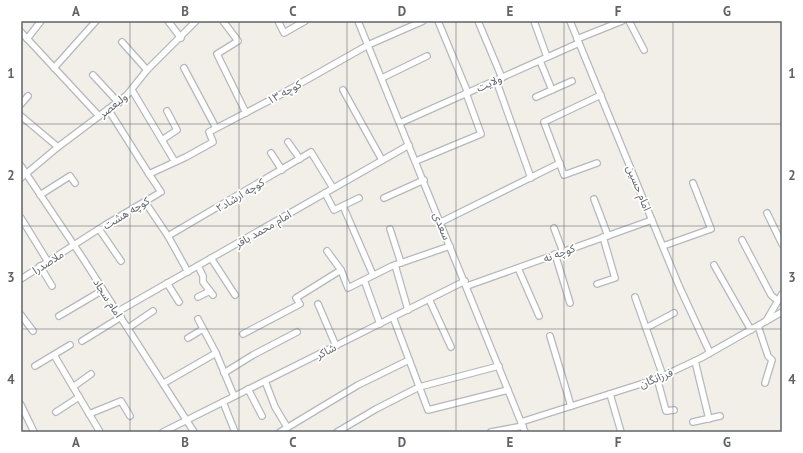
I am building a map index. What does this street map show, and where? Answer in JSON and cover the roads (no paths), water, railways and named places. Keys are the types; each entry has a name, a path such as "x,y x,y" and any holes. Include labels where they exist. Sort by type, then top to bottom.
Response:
{"street":[{"path":"27,38 41,21"},
{"path":"54,68 96,21"},
{"path":"168,21 181,38"},
{"name":"ولیعصر","path":"21,178 58,147 132,90 147,70 181,38 196,21"},
{"path":"223,21 238,41 217,54 246,113"},
{"path":"278,21 284,33 305,21"},
{"name":"سعدی","path":"358,21 424,180 525,432"},
{"name":"کوچه ۱۳","path":"216,128 246,113 368,45 422,21"},
{"path":"416,161 481,134 467,93 438,21"},
{"path":"478,21 499,79 531,178"},
{"path":"534,21 548,57"},
{"name":"امام حسین","path":"570,21 652,220 710,353"},
{"name":"ولایت","path":"400,123 548,57 578,41 622,21"},
{"path":"629,21 644,50"},
{"path":"21,32 98,116"},
{"path":"122,42 147,70"},
{"path":"382,78 427,56"},
{"path":"540,60 552,90"},
{"path":"108,109 149,174 213,142 209,132 216,128 184,68"},
{"path":"93,75 118,102"},
{"path":"536,97 572,81"},
{"path":"132,90 175,162"},
{"path":"343,90 382,160"},
{"path":"597,163 564,175 544,122 601,95"},
{"path":"21,104 28,96"},
{"path":"162,140 177,130 167,111"},
{"path":"21,116 58,147"},
{"path":"288,142 300,159"},
{"name":"امام محمد باقر","path":"82,341 119,314 167,283 409,145"},
{"name":"کوچه ارشاد۲","path":"168,236 311,152 333,188"},
{"path":"271,153 282,170"},
{"path":"440,222 560,163"},
{"name":"امام سجاد","path":"21,166 119,314 194,432"},
{"name":"کوچه هشت","path":"74,245 161,192 149,174"},
{"path":"40,195 70,176 74,183"},
{"path":"384,198 424,180"},
{"path":"663,246 711,229 693,183"},
{"path":"325,193 334,210 359,198"},
{"path":"594,199 606,237 615,278 597,284"},
{"path":"145,202 168,236 188,272"},
{"path":"343,206 373,275"},
{"path":"767,213 782,244"},
{"path":"21,218 48,262"},
{"name":"کوچه نه","path":"466,284 518,268 652,220"},
{"path":"554,228 563,252"},
{"path":"99,229 121,261"},
{"path":"390,229 408,310"},
{"path":"742,240 770,295 778,301"},
{"name":"ملاصدرا","path":"21,278 74,245"},
{"path":"327,251 341,270 348,288 398,264 450,246"},
{"path":"555,254 570,303"},
{"path":"211,258 235,295"},
{"path":"714,265 751,330"},
{"path":"40,266 52,286"},
{"path":"198,266 204,276 203,282 211,293 198,297"},
{"path":"518,268 539,316"},
{"path":"243,334 300,304 296,298 341,270"},
{"path":"364,280 380,324"},
{"path":"167,283 179,302"},
{"name":"شاکر","path":"167,431 429,299 466,284"},
{"path":"59,316 102,290"},
{"path":"765,322 782,294"},
{"path":"635,297 663,376"},
{"path":"429,299 451,347"},
{"path":"318,304 336,346"},
{"path":"128,328 153,311"},
{"name":"فرزانگان","path":"491,432 522,424 571,406 663,376 710,353 782,312"},
{"path":"646,328 674,313"},
{"path":"21,315 33,331"},
{"path":"393,317 428,410 508,390"},
{"path":"198,319 216,353 234,396"},
{"path":"758,326 768,356 772,360 765,383"},
{"path":"188,338 203,328"},
{"path":"224,373 253,355 297,332"},
{"path":"550,336 571,406"},
{"path":"35,366 70,345"},
{"path":"164,384 216,353"},
{"path":"54,355 100,432"},
{"path":"280,432 358,385 409,360"},
{"path":"695,361 709,419"},
{"path":"337,432 376,409 419,387 499,366"},
{"path":"73,387 91,374"},
{"path":"657,378 666,411 674,410"},
{"path":"266,381 275,407 287,427"},
{"path":"248,389 262,416"},
{"path":"610,394 621,432"},
{"path":"56,412 79,397"},
{"path":"89,414 120,401 130,416"},
{"path":"223,402 235,432"},
{"path":"21,405 23,415 34,432"},
{"path":"693,422 720,416"}]}
